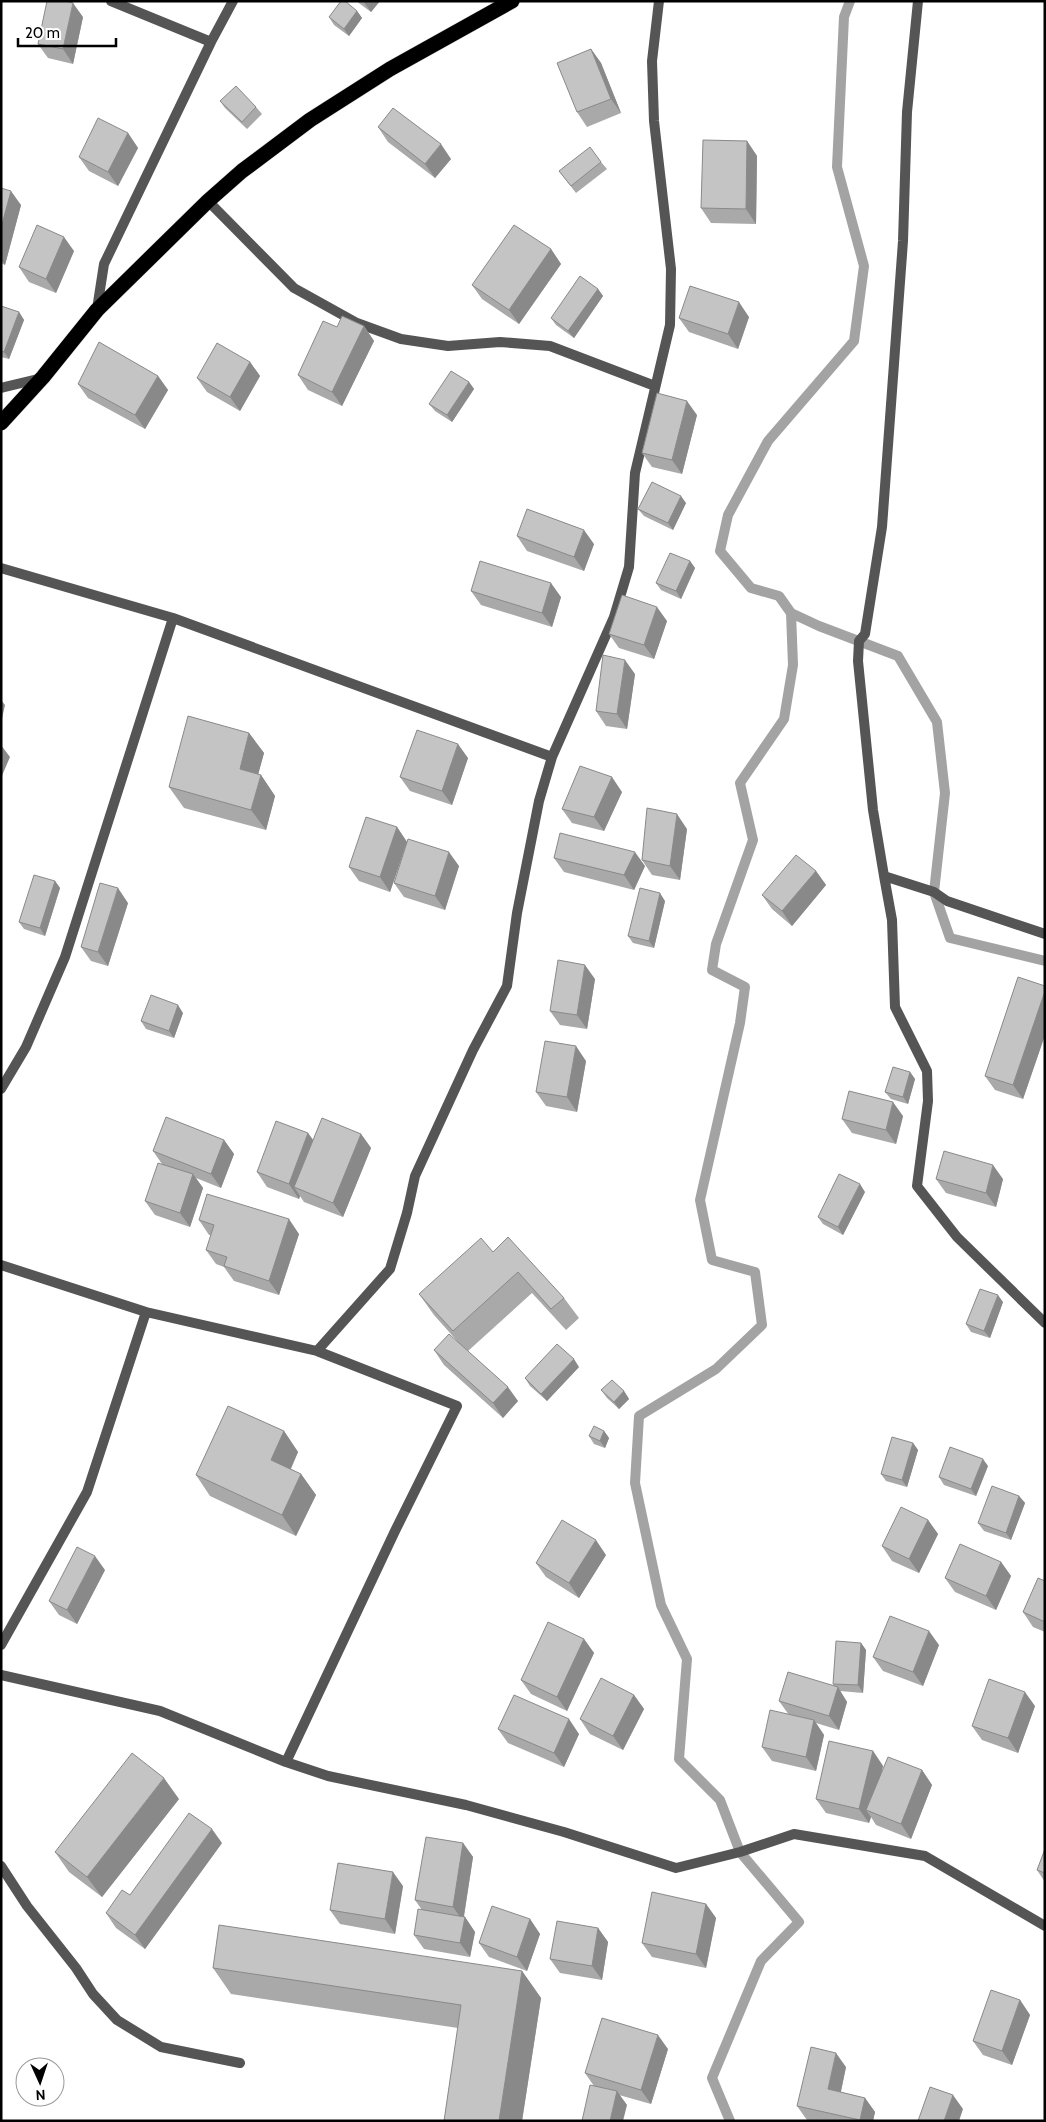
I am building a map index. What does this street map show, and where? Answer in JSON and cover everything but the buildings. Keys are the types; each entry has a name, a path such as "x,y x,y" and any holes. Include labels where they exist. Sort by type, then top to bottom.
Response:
{"highway":[{"path":"1,423 43,378 97,310 208,201 242,171 310,120 425,49 512,1"}],"street":[{"path":"111,1 210,42"},
{"path":"97,310 104,264 210,42 233,1"},
{"path":"317,1351 390,1269 407,1213 415,1176 473,1050 507,986 517,913 539,801 552,757 614,617 629,567 635,473 650,417 655,386 670,325 671,269 654,121 652,61 659,1"},
{"path":"918,1 907,112 902,241 882,527 865,634 859,641 858,661 873,810 892,920 895,1007 927,1071 928,1101 917,1186 957,1237 1045,1323"},
{"path":"208,201 294,288 357,323 401,339 448,346 500,342 550,346 655,386"},
{"path":"1,388 43,378"},
{"path":"1,568 172,618 552,757"},
{"path":"1,1089 26,1047 65,957 172,618"},
{"path":"884,876 934,892 947,901 1045,934"},
{"path":"1,1265 146,1312 317,1351 457,1406 286,1762"},
{"path":"1,1645 87,1492 146,1312"},
{"path":"1,1675 160,1711 286,1762 328,1776 466,1805 538,1825 676,1868 740,1852 794,1834 925,1856 1045,1926"},
{"path":"1,1866 27,1906 76,1968 93,1994 117,2020 162,2047 240,2063"}],"waterway":[{"path":"730,2121 712,2078 761,1961 799,1922 740,1852 720,1800 679,1759 687,1659 661,1605 635,1483 639,1416 716,1369 762,1325 755,1272 712,1260 700,1200 740,1023 745,987 712,970 716,944 753,840 740,783 784,719 793,665 791,613 779,596 751,588 720,551 728,515 768,441 854,341 864,266 837,167 844,17 850,1"},
{"path":"791,613 819,626 898,656 937,722 945,793 934,892 950,938 1045,961"}]}
